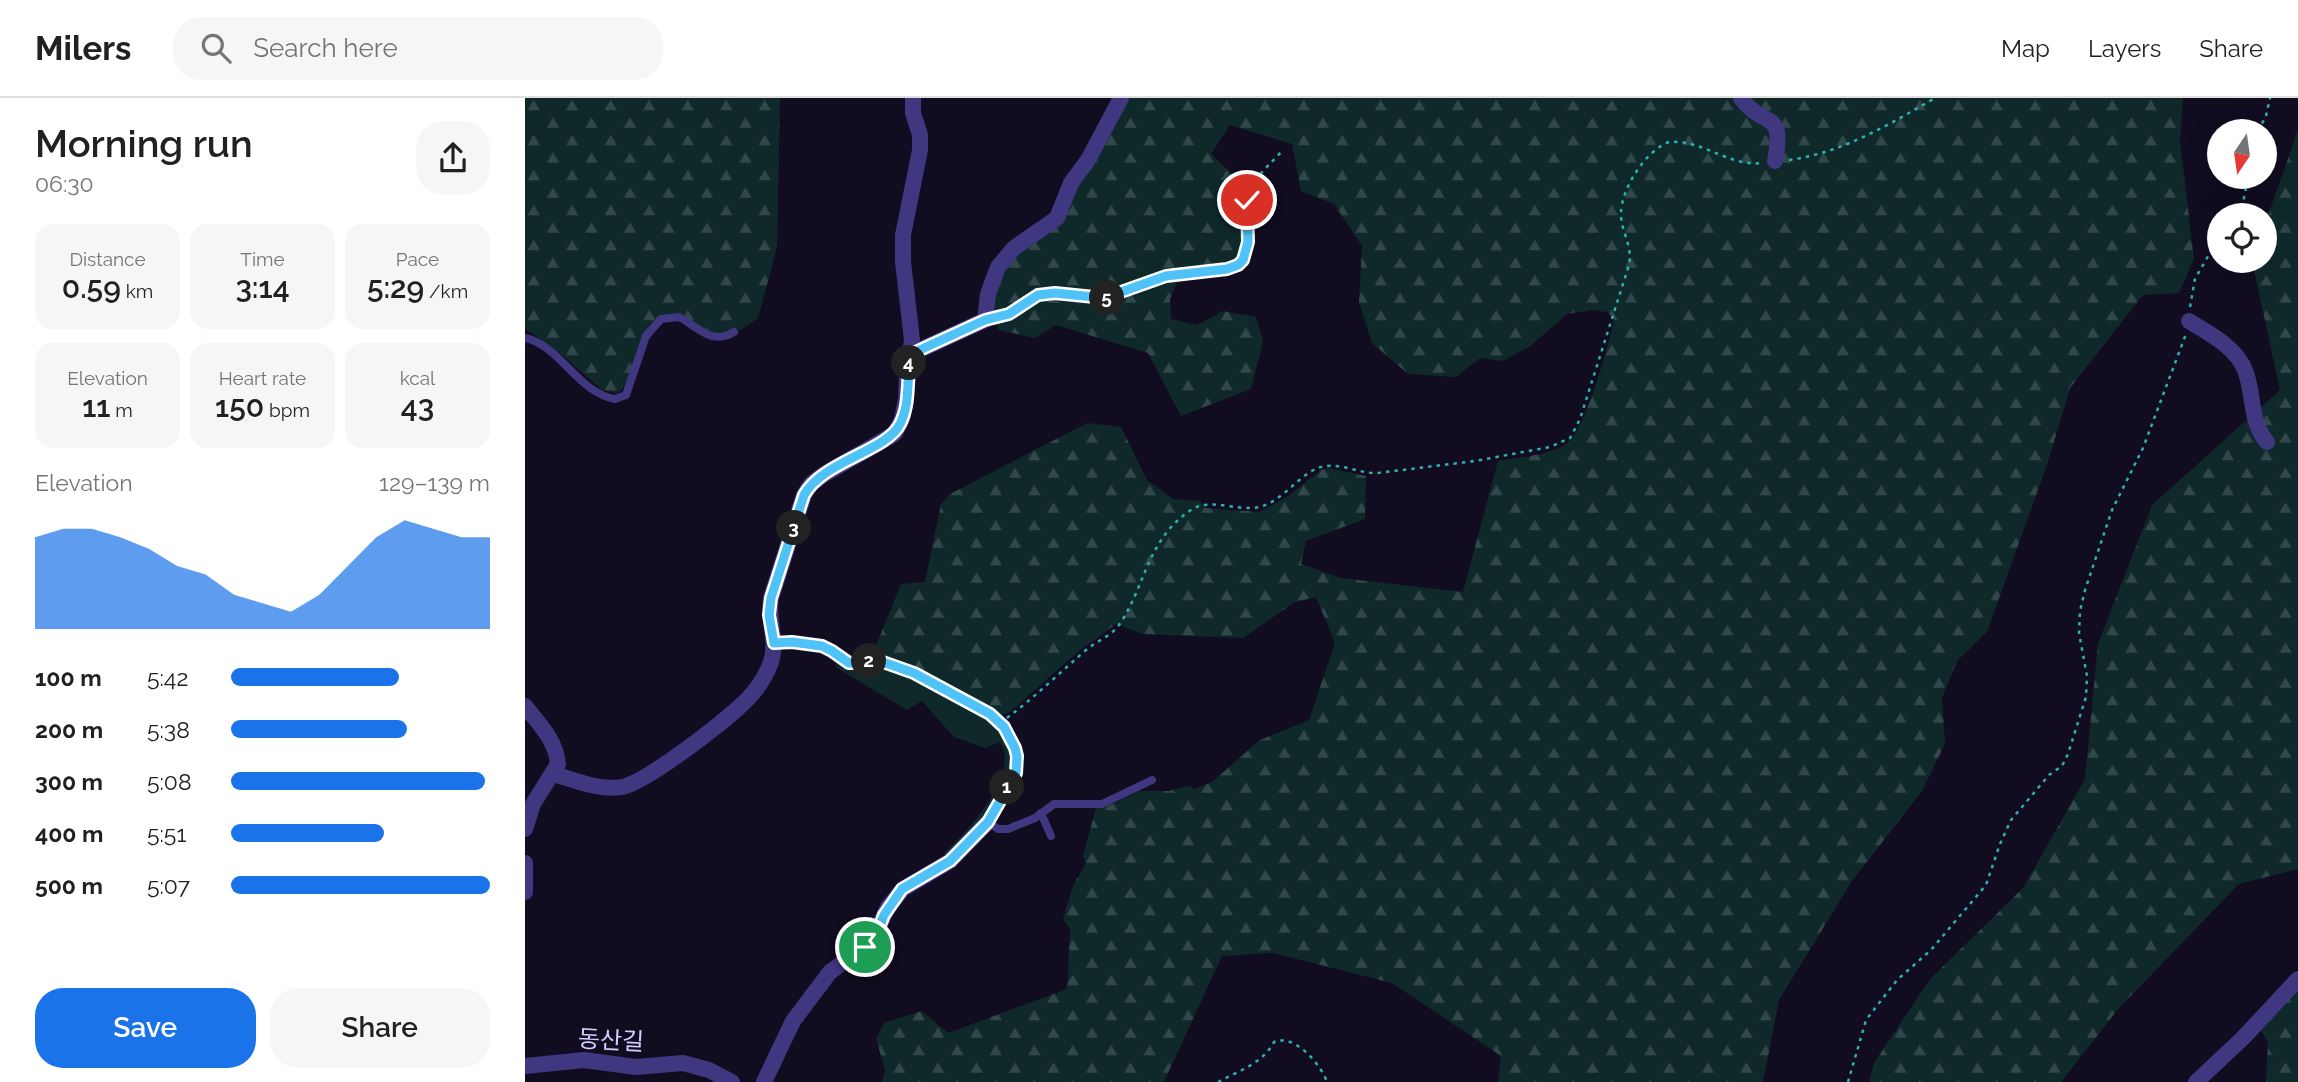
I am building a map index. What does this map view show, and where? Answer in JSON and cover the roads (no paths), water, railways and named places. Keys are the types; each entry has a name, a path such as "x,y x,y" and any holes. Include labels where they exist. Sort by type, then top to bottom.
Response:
{"street":[{"path":"554,774 614,787 629,784 653,772 753,694 770,665 774,643 769,615 771,598 804,495 811,484 823,475 895,433 905,409 911,354 903,247 905,222 920,150 913,98"},
{"path":"911,354 985,320 988,294 998,267 1014,248 1057,218 1071,183 1088,160 1121,98"},
{"path":"1741,98 1753,113 1768,118 1775,125 1778,137 1775,162"},
{"path":"2189,321 2219,340 2243,366 2255,420 2267,442"},
{"path":"525,829 533,804 558,764 555,747 548,734 526,710"},
{"path":"764,1082 793,1021 830,972 871,942 888,907 902,889 950,861 988,822"},
{"path":"525,863 525,892"},
{"path":"2196,1082 2243,1038 2298,979"},
{"name":"동산길","path":"525,1069 585,1060 636,1067 683,1063 709,1070 733,1082"}],"lane":[{"path":"525,338 540,344 596,392 615,399 626,395 646,336 661,319 679,317 698,332 711,335 726,336 734,332"},
{"path":"988,822 998,829 1008,829 1054,804 1102,804 1152,779"},
{"path":"1041,813 1051,836"}]}
